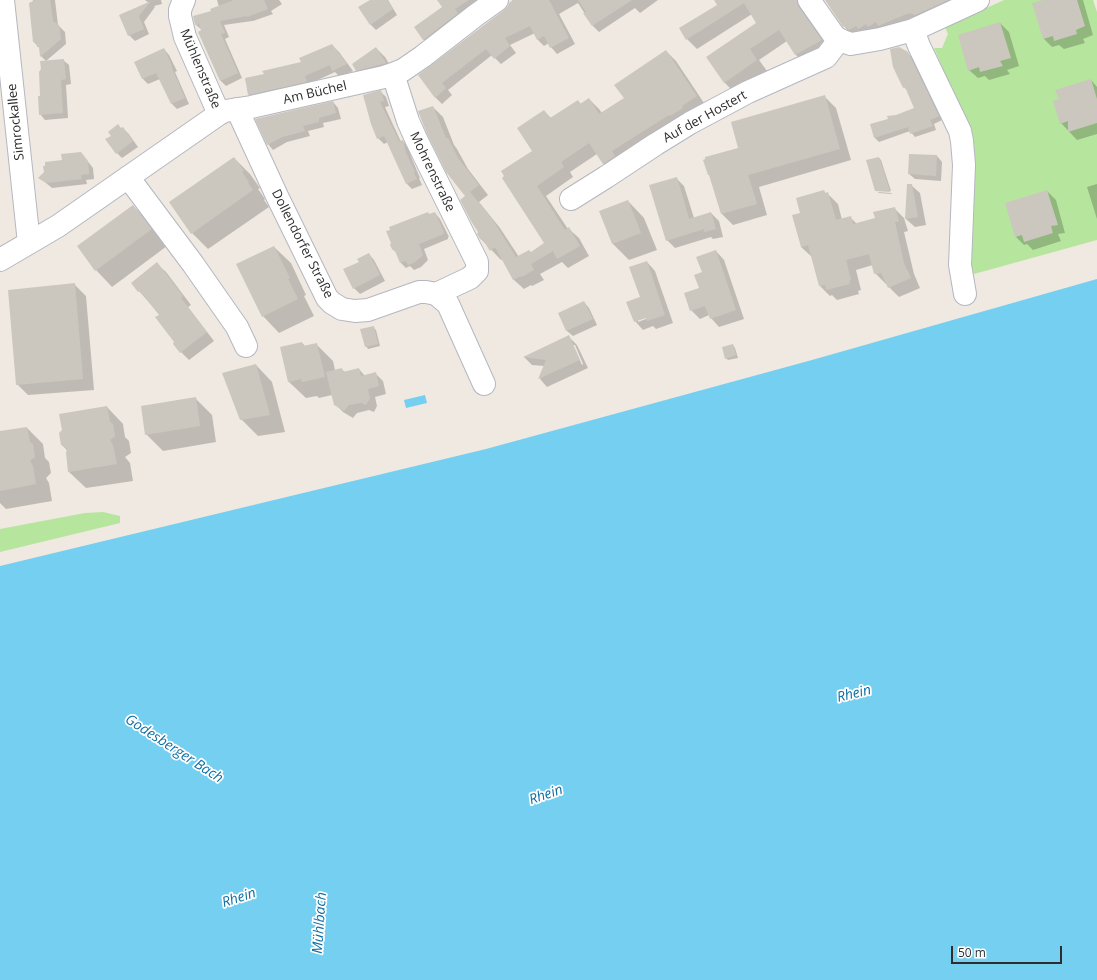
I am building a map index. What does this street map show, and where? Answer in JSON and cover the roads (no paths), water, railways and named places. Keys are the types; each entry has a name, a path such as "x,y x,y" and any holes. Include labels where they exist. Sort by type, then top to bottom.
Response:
{"street":[{"name":"Simrockallee","path":"4,0 29,243"},
{"name":"Mühlenstraße","path":"184,0 180,10 180,16 185,37 228,111"},
{"name":"Am Büchel","path":"0,260 58,226 128,176 228,111 384,77 403,70 497,0"},
{"path":"809,0 835,37 839,40 852,44 913,30 978,0"},
{"path":"913,30 919,46 960,131 962,141 964,165 960,265 965,294"},
{"name":"Auf der Hostert","path":"570,199 690,123 748,92 826,57 839,40"},
{"name":"Mohrenstraße","path":"393,74 413,133 477,262 477,267"},
{"name":"Dollendorfer Straße","path":"228,111 320,286 327,298 332,303 342,309 362,311 419,292 436,294 470,278 477,270 477,267"},
{"path":"128,176 198,270 237,327 246,346"},
{"path":"436,294 448,304 484,384"}],"water":[{"path":"1097,279 1097,980 0,980 0,566 486,449 812,360"},
{"path":"425,395 427,403 406,408 404,400"}],"water label":[{"name":"Rhein","path":"854,694"},
{"name":"Godesberger Bach","path":"174,749"},
{"name":"Rhein","path":"546,795"},
{"name":"Rhein","path":"239,898"},
{"name":"Mühlbach","path":"320,923"}]}
